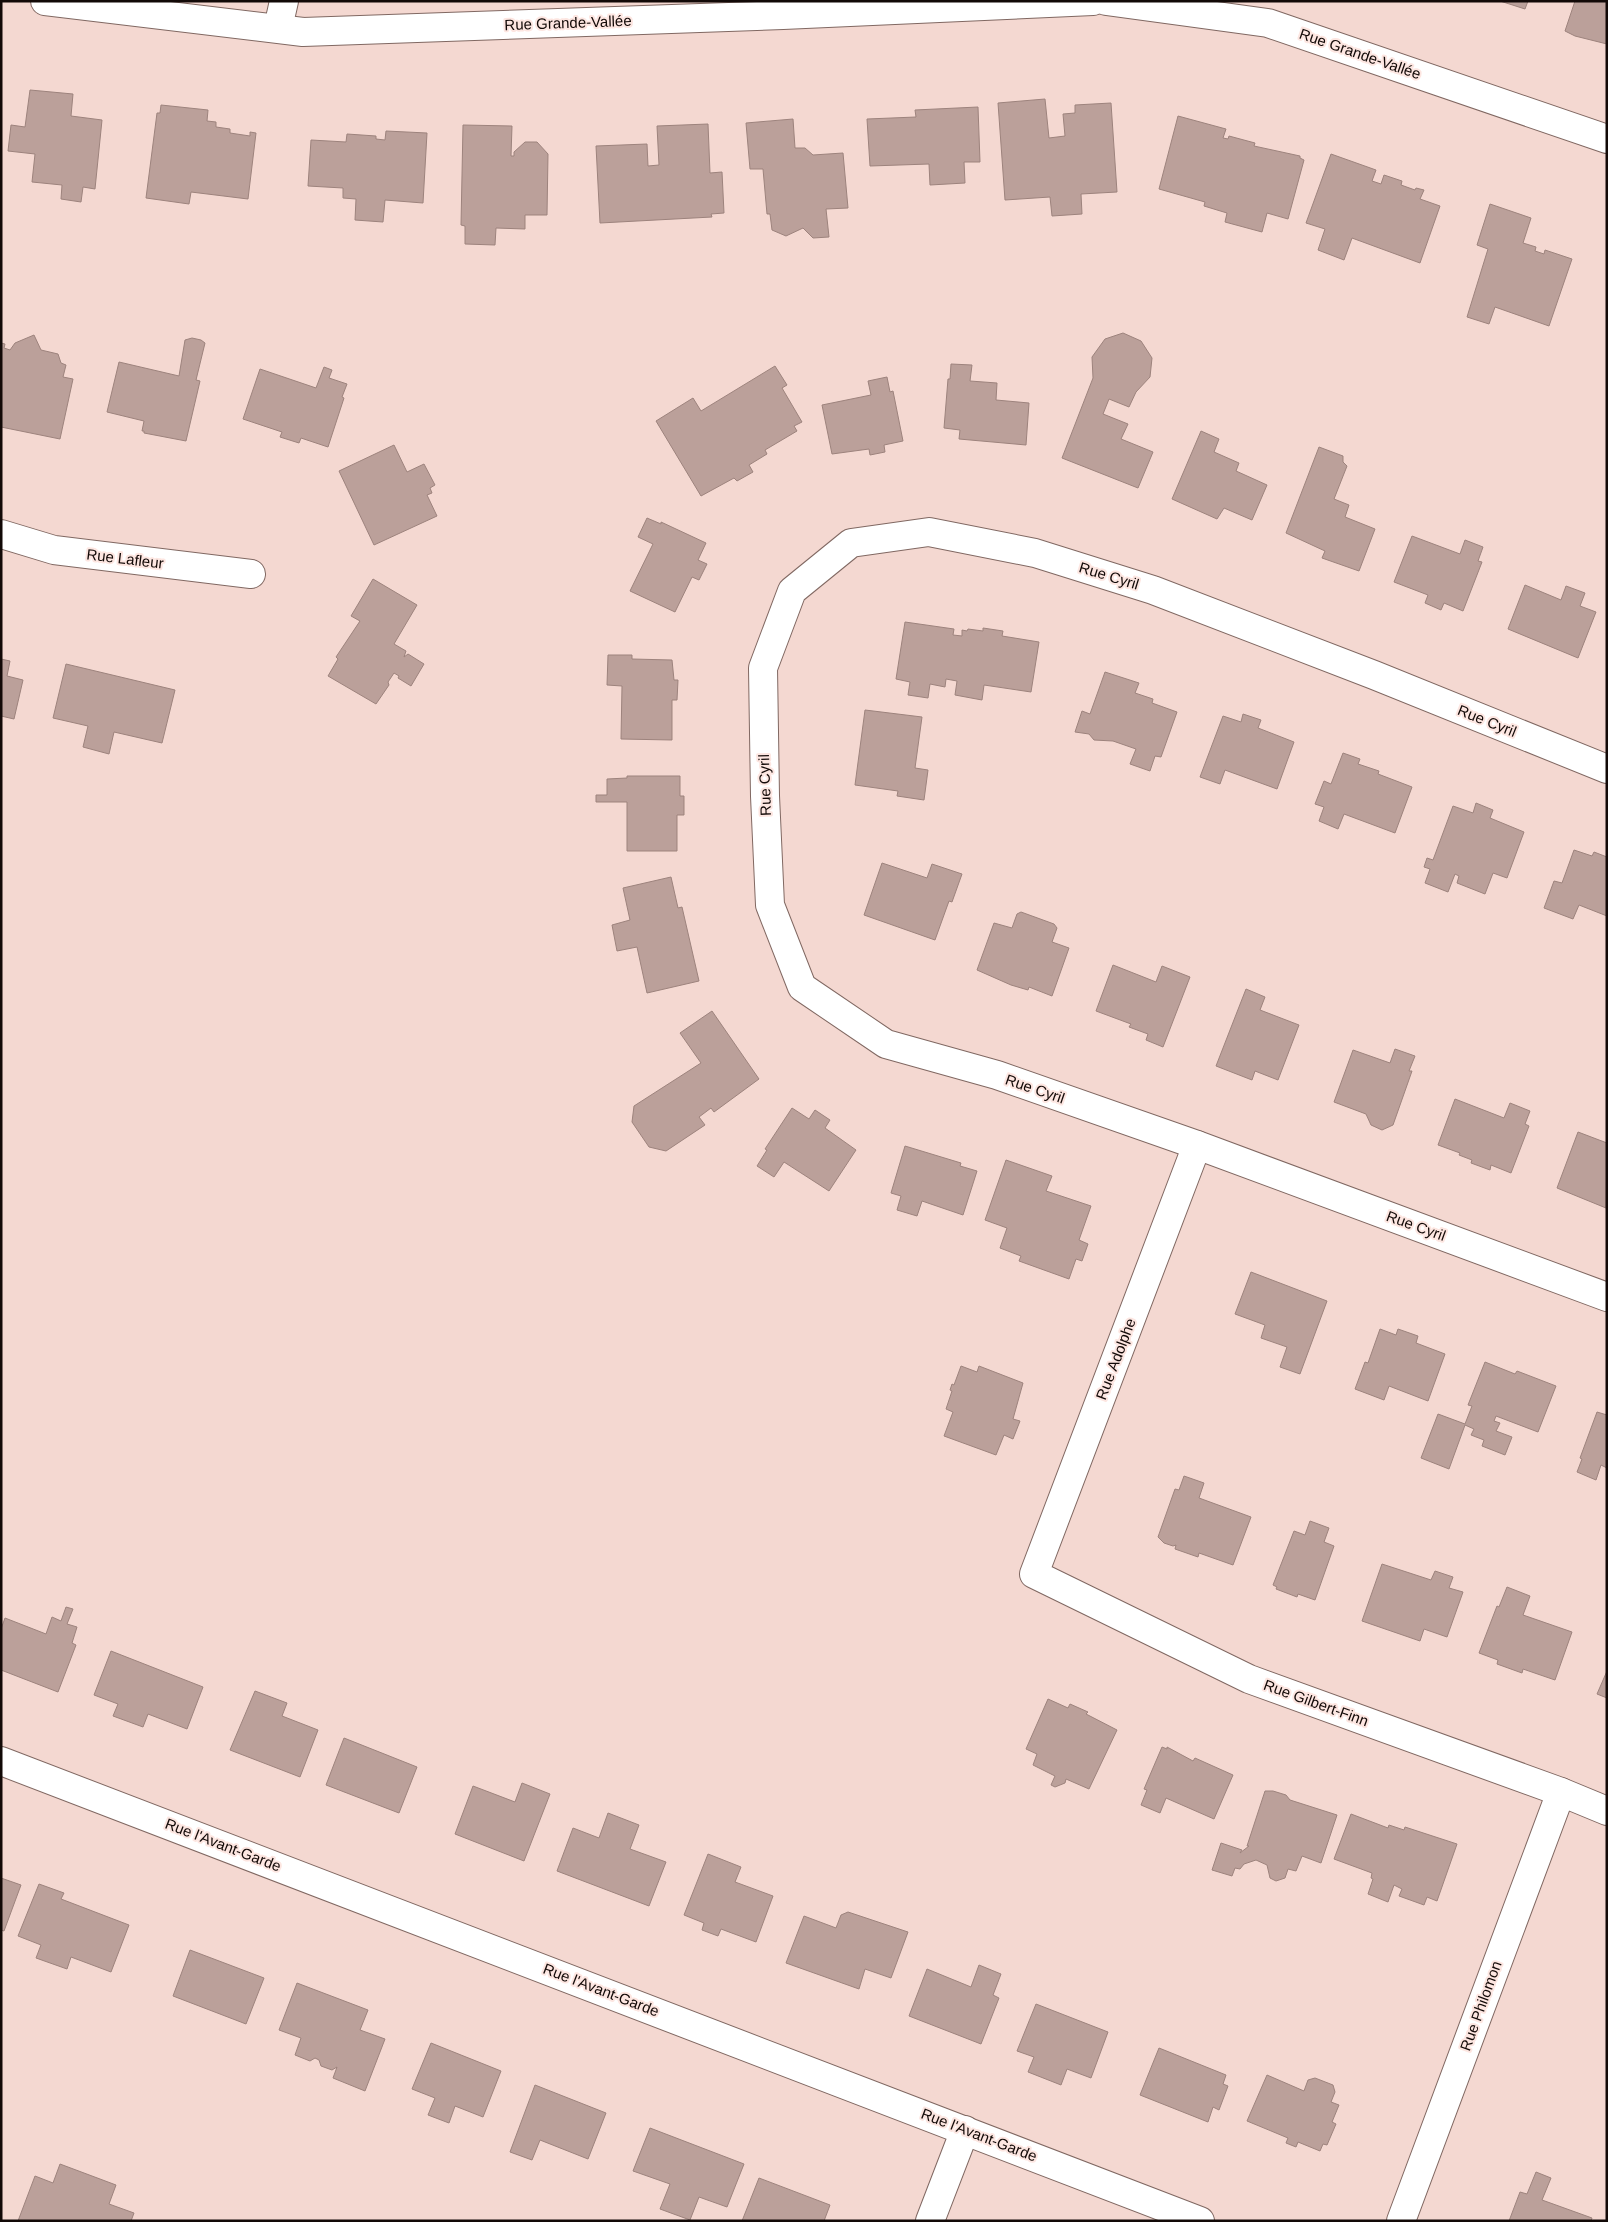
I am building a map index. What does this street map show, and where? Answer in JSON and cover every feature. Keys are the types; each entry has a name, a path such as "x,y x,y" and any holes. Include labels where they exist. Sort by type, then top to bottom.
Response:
{"street":[{"name":"Rue Grande-Vallée","path":"45,1 303,32 784,8 1092,1"},
{"path":"278,28 284,1"},
{"name":"Rue Grande-Vallée","path":"1106,1 1268,23 1607,139"},
{"name":"Rue Cyril","path":"1607,769 1374,675 1153,590 1035,553 929,532 851,543 792,591 763,668 764,786 770,905 802,987 886,1044 997,1075 1197,1145 1607,1298"},
{"name":"Rue Lafleur","path":"1,534 54,550 251,574"},
{"name":"Rue Adolphe","path":"1034,1574 1197,1145"},
{"name":"Rue Gilbert-Finn","path":"1034,1574 1249,1679 1561,1792 1607,1811"},
{"name":"Rue l'Avant-Garde","path":"1,1761 1200,2221"},
{"name":"Rue Philomon","path":"1401,2221 1561,1792"},
{"path":"930,2221 965,2130"}],"building":[{"path":"1500,1 1528,1 1525,9"},
{"path":"1575,1 1607,1 1607,44 1575,36 1565,31"},
{"path":"30,90 73,94 71,116 102,120 95,189 83,187 81,202 61,199 62,185 32,182 35,154 8,151 11,125 25,127"},
{"path":"1045,99 1049,138 1065,136 1063,114 1075,113 1075,105 1111,103 1117,192 1081,194 1082,214 1052,216 1050,197 1005,200 998,103"},
{"path":"161,105 208,110 207,121 216,122 216,127 230,129 230,133 250,136 250,132 256,133 248,199 191,192 189,204 146,198 157,113 160,113"},
{"path":"978,107 980,162 964,162 965,183 930,185 929,164 870,166 867,119 916,117 915,110"},
{"path":"1178,116 1226,129 1223,138 1228,139 1229,136 1255,143 1254,146 1300,156 1304,160 1288,219 1267,213 1262,232 1225,222 1227,213 1204,206 1205,202 1159,189"},
{"path":"793,119 795,148 805,148 813,155 843,153 848,208 826,209 829,237 813,238 803,228 786,236 772,230 770,214 767,214 763,169 750,169 746,123"},
{"path":"708,124 710,173 722,172 724,213 711,214 712,217 600,223 596,146 647,144 648,166 659,165 657,126"},
{"path":"463,125 512,126 511,156 514,156 514,152 525,142 537,142 548,154 547,215 525,215 525,229 496,228 495,245 465,244 465,226 461,225"},
{"path":"386,131 427,133 423,203 385,200 383,222 355,220 356,199 343,198 343,188 308,186 311,140 346,142 347,134 376,136 376,139 385,140"},
{"path":"1331,154 1376,170 1372,181 1381,184 1384,175 1402,181 1401,185 1415,190 1416,188 1424,190 1420,199 1440,206 1420,263 1352,238 1344,260 1318,250 1325,229 1306,223"},
{"path":"1490,204 1531,218 1523,243 1536,247 1535,251 1544,254 1545,250 1572,259 1549,326 1495,307 1489,324 1467,317 1488,249 1477,245"},
{"path":"1123,333 1141,341 1152,358 1150,377 1136,392 1129,407 1109,399 1103,414 1128,424 1121,439 1153,452 1138,488 1062,458 1093,378 1092,357 1105,339"},
{"path":"34,335 41,350 58,354 61,363 66,365 63,377 73,379 60,439 1,427 1,343 5,344 4,348 10,350 15,343"},
{"path":"192,338 205,343 196,380 200,381 186,441 144,433 142,431 144,421 107,412 119,362 179,376 185,340"},
{"path":"951,364 972,365 970,381 997,383 996,400 1029,403 1026,445 959,439 960,430 944,428"},
{"path":"775,366 787,385 782,388 802,422 794,426 797,431 765,450 767,454 749,465 753,472 737,481 734,478 701,496 656,421 693,398 701,411"},
{"path":"324,367 332,370 329,378 347,384 328,447 301,438 299,443 280,437 282,432 243,419 260,369 316,388"},
{"path":"887,377 890,392 893,391 903,441 884,445 885,452 870,455 869,449 832,454 822,405 871,395 868,381"},
{"path":"1201,431 1219,439 1214,452 1239,463 1236,471 1267,485 1252,520 1224,508 1217,519 1172,499"},
{"path":"394,445 407,472 424,464 435,485 430,488 432,493 427,495 437,516 374,545 339,471"},
{"path":"1319,447 1343,456 1343,462 1347,466 1334,499 1349,505 1345,517 1375,529 1359,571 1322,558 1325,551 1286,533"},
{"path":"647,518 661,524 661,522 706,543 698,560 707,564 699,580 692,577 675,612 630,591 653,544 638,537"},
{"path":"1412,536 1460,554 1465,540 1483,547 1478,561 1482,562 1463,611 1444,603 1441,610 1425,603 1428,595 1394,582"},
{"path":"373,579 417,605 394,644 406,651 404,657 408,654 424,664 411,686 398,678 399,676 394,673 388,682 389,685 376,704 328,676 338,659 336,657 360,621 351,616"},
{"path":"1525,585 1561,600 1566,586 1585,593 1580,606 1596,612 1578,658 1508,629"},
{"path":"905,622 954,629 953,635 962,636 962,630 983,631 983,628 1003,631 1002,636 1039,642 1031,692 984,685 982,700 955,695 957,681 946,679 945,687 930,684 928,698 908,695 910,682 896,679"},
{"path":"608,655 632,655 632,659 672,660 674,680 678,680 677,700 672,700 672,740 621,739 622,686 607,685"},
{"path":"1,659 10,661 7,676 23,680 14,719 1,716"},
{"path":"66,664 175,690 162,743 114,732 109,754 83,747 88,726 53,718"},
{"path":"1105,672 1139,683 1135,693 1153,699 1152,703 1177,712 1161,757 1155,756 1150,771 1130,764 1136,749 1113,741 1094,740 1089,734 1075,732 1082,711 1090,714"},
{"path":"865,710 922,717 915,768 928,770 924,800 897,796 898,791 855,785"},
{"path":"1243,714 1261,720 1258,728 1294,742 1277,789 1225,770 1220,784 1200,777 1223,716 1241,722"},
{"path":"1343,753 1360,759 1358,764 1379,771 1378,774 1412,787 1395,833 1344,814 1338,829 1319,821 1324,807 1315,804 1324,781 1331,784"},
{"path":"627,776 680,776 680,796 684,796 684,815 677,815 677,851 627,851 627,802 596,802 596,795 607,795 607,779 627,778"},
{"path":"1476,803 1493,810 1490,818 1524,832 1507,878 1493,873 1485,894 1457,883 1459,876 1455,874 1448,892 1425,883 1430,869 1424,867 1427,858 1433,860 1453,806 1473,813"},
{"path":"1574,850 1592,856 1594,852 1607,857 1607,916 1579,905 1573,919 1544,908 1554,881 1562,883"},
{"path":"882,863 927,878 932,864 962,874 952,902 949,901 935,940 864,915"},
{"path":"671,877 678,908 682,907 699,981 647,993 637,947 617,951 612,925 630,920 623,888"},
{"path":"1021,912 1054,924 1057,928 1052,942 1069,948 1052,996 1029,987 1028,990 1011,985 977,970 994,923 1012,928 1017,914"},
{"path":"1113,965 1156,982 1162,966 1190,977 1163,1047 1146,1040 1148,1034 1129,1027 1131,1024 1096,1011"},
{"path":"1246,989 1265,997 1260,1010 1299,1025 1278,1080 1255,1071 1252,1080 1216,1066"},
{"path":"712,1011 759,1079 714,1112 711,1108 699,1117 705,1125 666,1151 649,1147 632,1122 634,1106 701,1063 680,1033"},
{"path":"1395,1049 1415,1056 1409,1071 1412,1071 1393,1125 1382,1130 1371,1125 1366,1114 1334,1102 1353,1050 1390,1063"},
{"path":"1455,1099 1504,1118 1510,1103 1530,1111 1525,1124 1529,1126 1511,1173 1491,1165 1490,1170 1471,1163 1472,1160 1459,1155 1460,1153 1438,1145"},
{"path":"792,1108 809,1119 815,1110 830,1120 825,1128 856,1150 829,1191 784,1162 774,1177 757,1166 767,1150 765,1149"},
{"path":"1578,1132 1607,1143 1606,1208 1557,1188"},
{"path":"905,1146 961,1163 960,1166 977,1171 963,1215 922,1201 917,1216 897,1210 901,1196 891,1193"},
{"path":"1006,1160 1052,1176 1046,1191 1091,1206 1079,1240 1088,1244 1082,1261 1076,1259 1069,1279 1019,1261 1021,1256 1000,1248 1007,1228 985,1220"},
{"path":"1251,1272 1327,1301 1300,1374 1280,1367 1287,1347 1261,1338 1265,1325 1235,1314"},
{"path":"1380,1329 1396,1335 1398,1329 1418,1336 1416,1343 1445,1354 1428,1401 1389,1386 1384,1400 1355,1389 1365,1362 1368,1363"},
{"path":"1485,1362 1515,1374 1517,1371 1556,1386 1538,1432 1496,1416 1494,1421 1500,1423 1496,1431 1512,1437 1505,1455 1482,1446 1484,1440 1471,1435 1474,1429 1465,1425 1449,1469 1421,1458 1438,1414 1465,1424 1472,1406 1468,1405"},
{"path":"961,1366 977,1372 979,1366 1023,1383 1013,1419 1020,1421 1013,1439 1004,1435 996,1455 944,1436 953,1412 946,1409 952,1391 950,1390 952,1384 954,1385"},
{"path":"1597,1412 1607,1415 1607,1468 1601,1465 1596,1480 1577,1472 1582,1459 1580,1458"},
{"path":"1184,1476 1204,1483 1199,1498 1251,1517 1233,1565 1199,1553 1198,1557 1175,1549 1176,1545 1164,1543 1158,1537 1175,1489 1179,1490"},
{"path":"1310,1521 1329,1528 1324,1542 1334,1546 1315,1600 1298,1594 1297,1597 1276,1589 1277,1587 1273,1585 1294,1531 1305,1535"},
{"path":"1382,1564 1431,1580 1435,1571 1453,1577 1449,1588 1463,1592 1447,1637 1424,1629 1420,1641 1362,1621"},
{"path":"1507,1587 1530,1596 1523,1615 1572,1632 1555,1680 1523,1669 1522,1673 1497,1664 1498,1660 1479,1653 1497,1606 1499,1607"},
{"path":"66,1607 73,1609 67,1624 77,1627 72,1643 76,1645 58,1692 1,1670 1,1629 5,1618 46,1634 52,1617 61,1621"},
{"path":"111,1651 203,1687 187,1729 148,1714 143,1727 113,1716 118,1704 94,1695"},
{"path":"1607,1671 1607,1698 1597,1694"},
{"path":"255,1691 287,1703 282,1716 318,1730 300,1777 230,1750"},
{"path":"1048,1699 1068,1708 1070,1704 1088,1712 1086,1714 1117,1730 1089,1789 1066,1779 1065,1783 1055,1787 1051,1785 1055,1776 1033,1765 1037,1754 1026,1749"},
{"path":"344,1738 417,1767 399,1813 326,1785"},
{"path":"1162,1747 1167,1749 1167,1747 1193,1761 1195,1758 1233,1775 1214,1819 1166,1798 1160,1813 1141,1805 1147,1790 1144,1789"},
{"path":"522,1783 550,1794 524,1861 455,1834 473,1786 515,1802"},
{"path":"1265,1791 1286,1795 1290,1800 1337,1815 1321,1863 1302,1856 1296,1871 1288,1869 1285,1878 1276,1881 1270,1878 1267,1865 1256,1860 1244,1864 1240,1869 1235,1868 1232,1876 1212,1870 1221,1843 1242,1850 1240,1853 1249,1846 1247,1846"},
{"path":"608,1813 639,1825 630,1849 666,1862 649,1906 557,1871 573,1828 599,1838"},
{"path":"1351,1814 1388,1828 1389,1825 1404,1830 1405,1827 1457,1844 1437,1901 1427,1897 1424,1905 1399,1896 1402,1889 1394,1885 1388,1902 1368,1894 1373,1879 1371,1878 1372,1873 1334,1859"},
{"path":"708,1854 741,1867 735,1882 773,1896 756,1942 721,1929 718,1936 702,1930 704,1923 684,1915"},
{"path":"1,1878 21,1885 4,1931 1,1930"},
{"path":"39,1884 64,1893 61,1899 129,1925 111,1972 71,1957 67,1969 36,1958 41,1945 18,1936"},
{"path":"848,1912 908,1932 891,1978 865,1969 859,1989 786,1963 804,1916 836,1928 841,1915"},
{"path":"190,1950 264,1978 246,2024 173,1996"},
{"path":"979,1965 1001,1974 993,1995 999,1998 981,2044 909,2016 927,1969 971,1987"},
{"path":"297,1983 368,2010 360,2030 385,2039 365,2091 333,2078 337,2067 332,2070 321,2066 319,2060 315,2058 310,2061 295,2055 301,2038 279,2030"},
{"path":"1036,2004 1108,2032 1091,2078 1067,2069 1061,2085 1028,2072 1034,2057 1017,2051"},
{"path":"431,2043 501,2071 483,2117 455,2106 449,2123 428,2115 435,2098 412,2089"},
{"path":"1159,2048 1226,2075 1223,2084 1228,2086 1219,2110 1213,2107 1208,2122 1140,2095"},
{"path":"1267,2075 1304,2091 1308,2080 1315,2078 1333,2085 1335,2092 1331,2102 1339,2105 1332,2122 1336,2124 1327,2145 1323,2144 1320,2151 1298,2142 1296,2147 1286,2143 1288,2138 1247,2121"},
{"path":"535,2085 606,2113 588,2159 540,2140 532,2160 510,2152"},
{"path":"650,2128 744,2164 727,2207 699,2197 690,2220 660,2209 670,2184 633,2171"},
{"path":"60,2164 116,2185 109,2204 134,2213 131,2221 18,2221 35,2176 53,2183"},
{"path":"1536,2172 1551,2178 1542,2200 1592,2218 1591,2221 1509,2221 1520,2192 1527,2194"},
{"path":"759,2178 830,2205 824,2221 742,2221"}]}
